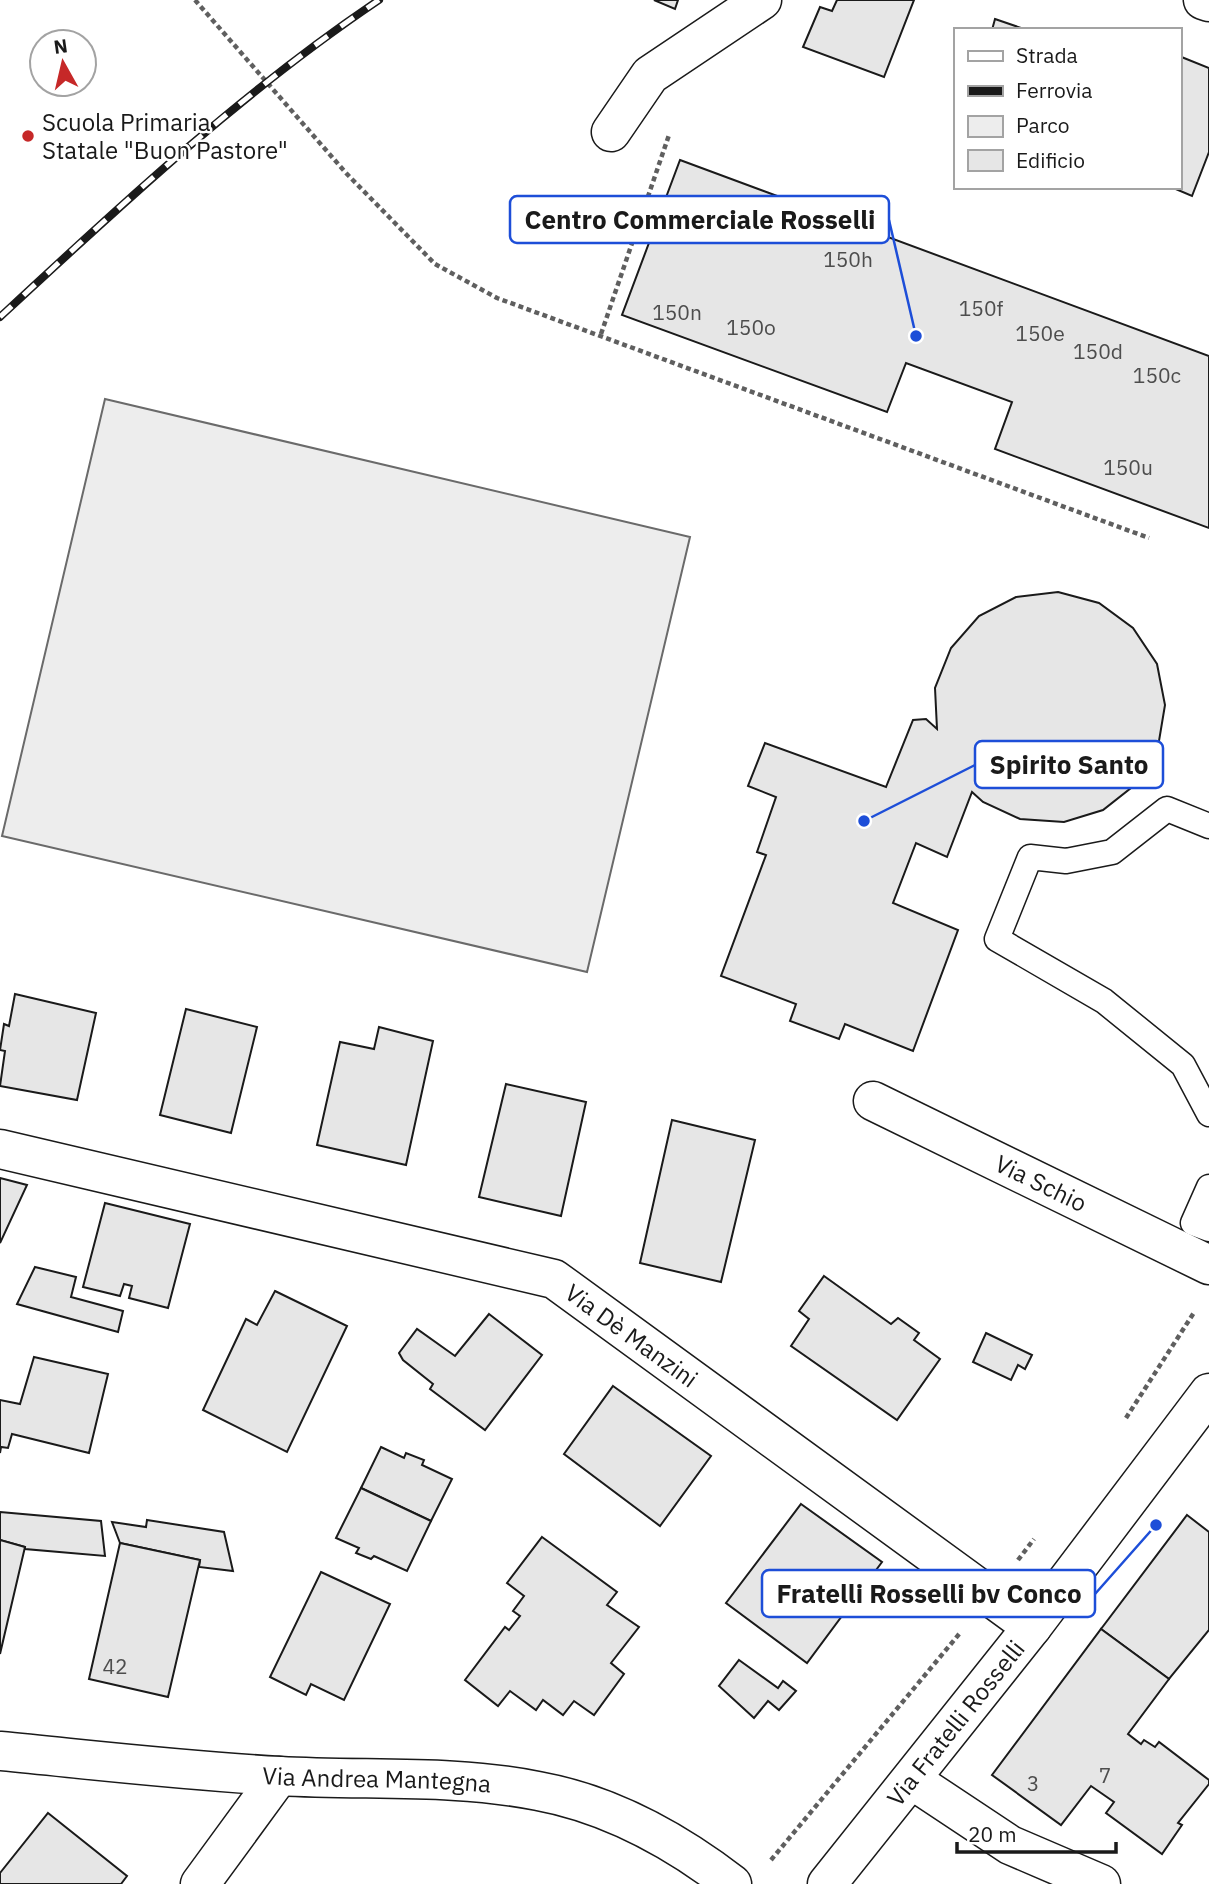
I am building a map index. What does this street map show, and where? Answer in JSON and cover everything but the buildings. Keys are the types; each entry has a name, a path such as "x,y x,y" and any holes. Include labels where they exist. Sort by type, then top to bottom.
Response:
{"street":[{"path":"611,132 650,75 762,0"},
{"path":"1203,0 1209,2"},
{"name":"Via Schio","path":"873,1101 1209,1265"},
{"name":"Via Dè Manzini","path":"0,1149 554,1279 1032,1627"},
{"name":"Via Fratelli Rosselli","path":"827,1884 1032,1627 1209,1393"},
{"name":"Via Andrea Mantegna","path":"0,1751 279,1776 434,1780 538,1790 586,1803 649,1831 701,1860 732,1884"},
{"path":"200,1884 279,1776"},
{"path":"912,1780 1010,1845 1101,1884"}],"lane":[{"path":"1209,826 1167,809 1112,852 1066,861 1030,857 997,939 1104,1001 1183,1065 1209,1114"},
{"path":"1209,1187 1193,1223 1209,1229"}],"path":[{"path":"195,0 346,173 435,264 497,298 601,334 1149,538"},
{"path":"601,334 671,130"}],"green space":[{"path":"105,399 690,537 587,972 2,836"}],"railway":[{"path":"0,317 183,151 328,35 379,0"}],"place":[{"name":"Scuola Primaria Statale \"Buon Pastore\"","path":"28,136"},
{"name":"Centro Commerciale Rosselli","path":"916,336"},
{"name":"Spirito Santo","path":"864,821"},
{"name":"Fratelli Rosselli bv Conco","path":"1156,1525"}]}
